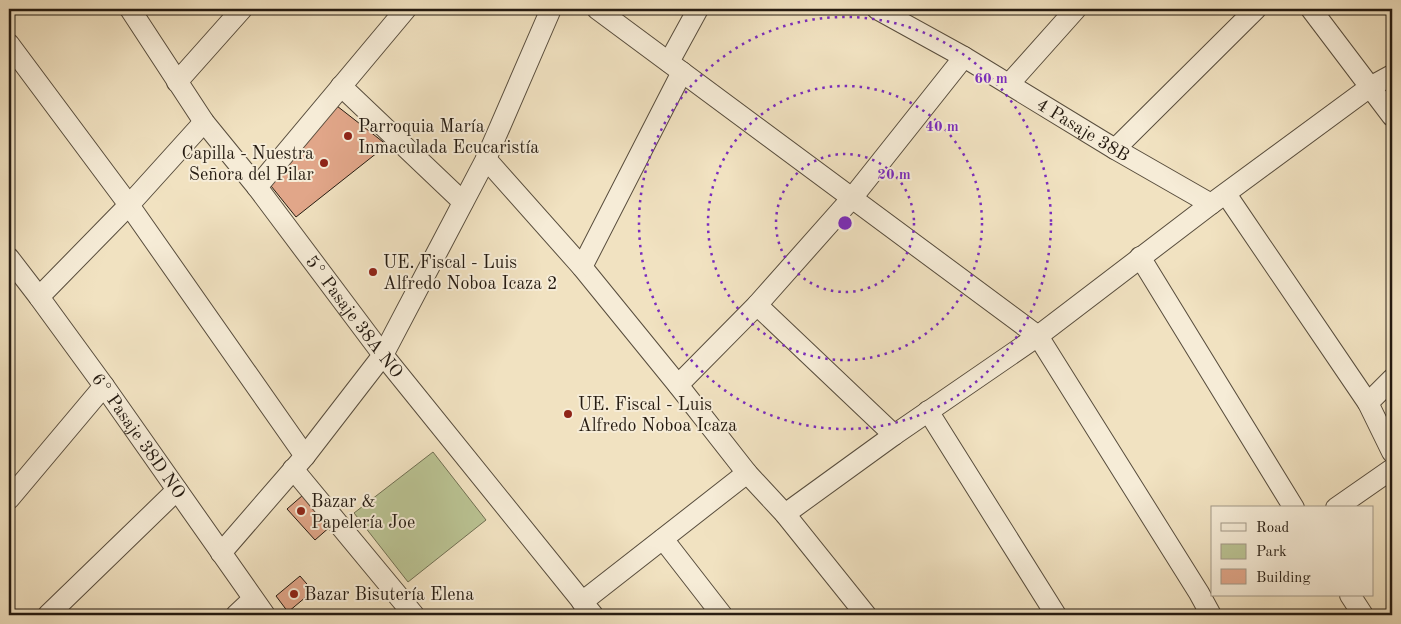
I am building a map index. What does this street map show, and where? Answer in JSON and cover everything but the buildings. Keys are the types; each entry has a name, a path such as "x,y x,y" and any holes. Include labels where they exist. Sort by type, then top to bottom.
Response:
{"street":[{"name":"5° Pasaje 38A NO","path":"130,9 204,122 257,187 383,355 588,608"},
{"path":"177,82 242,9"},
{"path":"257,187 406,9"},
{"path":"221,553 299,463 383,355 486,159 551,9"},
{"path":"598,9 1038,336 1206,589 1211,615"},
{"path":"582,267 676,67 698,9"},
{"name":"4 Pasaje 38B","path":"878,9 964,57 1115,149 1219,199 1368,403 1392,452"},
{"path":"1009,84 1076,9"},
{"path":"1115,149 1256,9"},
{"path":"1311,9 1392,116"},
{"path":"9,44 129,205 299,463 414,615"},
{"path":"678,385 757,305 852,198 964,57"},
{"path":"785,514 894,434 1038,336 1140,257 1370,88 1392,75"},
{"path":"341,86 463,202"},
{"path":"40,297 129,205 204,122"},
{"path":"486,159 582,267 747,472 785,514 866,615"},
{"path":"1140,257 1293,506"},
{"name":"6° Pasaje 38D NO","path":"11,269 40,297 265,615"},
{"path":"757,305 894,434"},
{"path":"1368,403 1392,379"},
{"path":"9,499 104,386"},
{"path":"928,411 1056,615"},
{"path":"1339,506 1392,469"},
{"path":"588,608 662,539 747,472"},
{"path":"48,615 177,490"},
{"path":"662,539 722,615"},
{"path":"1351,596 1363,615"},
{"path":"236,615 253,599"}],"green space":[{"path":"433,452 486,520 408,582 354,513"}],"place":[{"name":"Parroquia María Inmaculada Ecucaristía","path":"348,136"},
{"name":"Capilla - Nuestra Señora del Pilar","path":"324,163"},
{"name":"UE. Fiscal - Luis Alfredo Noboa Icaza 2","path":"373,272"},
{"name":"UE. Fiscal - Luis Alfredo Noboa Icaza","path":"568,414"},
{"name":"Bazar & Papelería Joe","path":"301,511"},
{"name":"Bazar Bisutería Elena","path":"294,594"}]}
